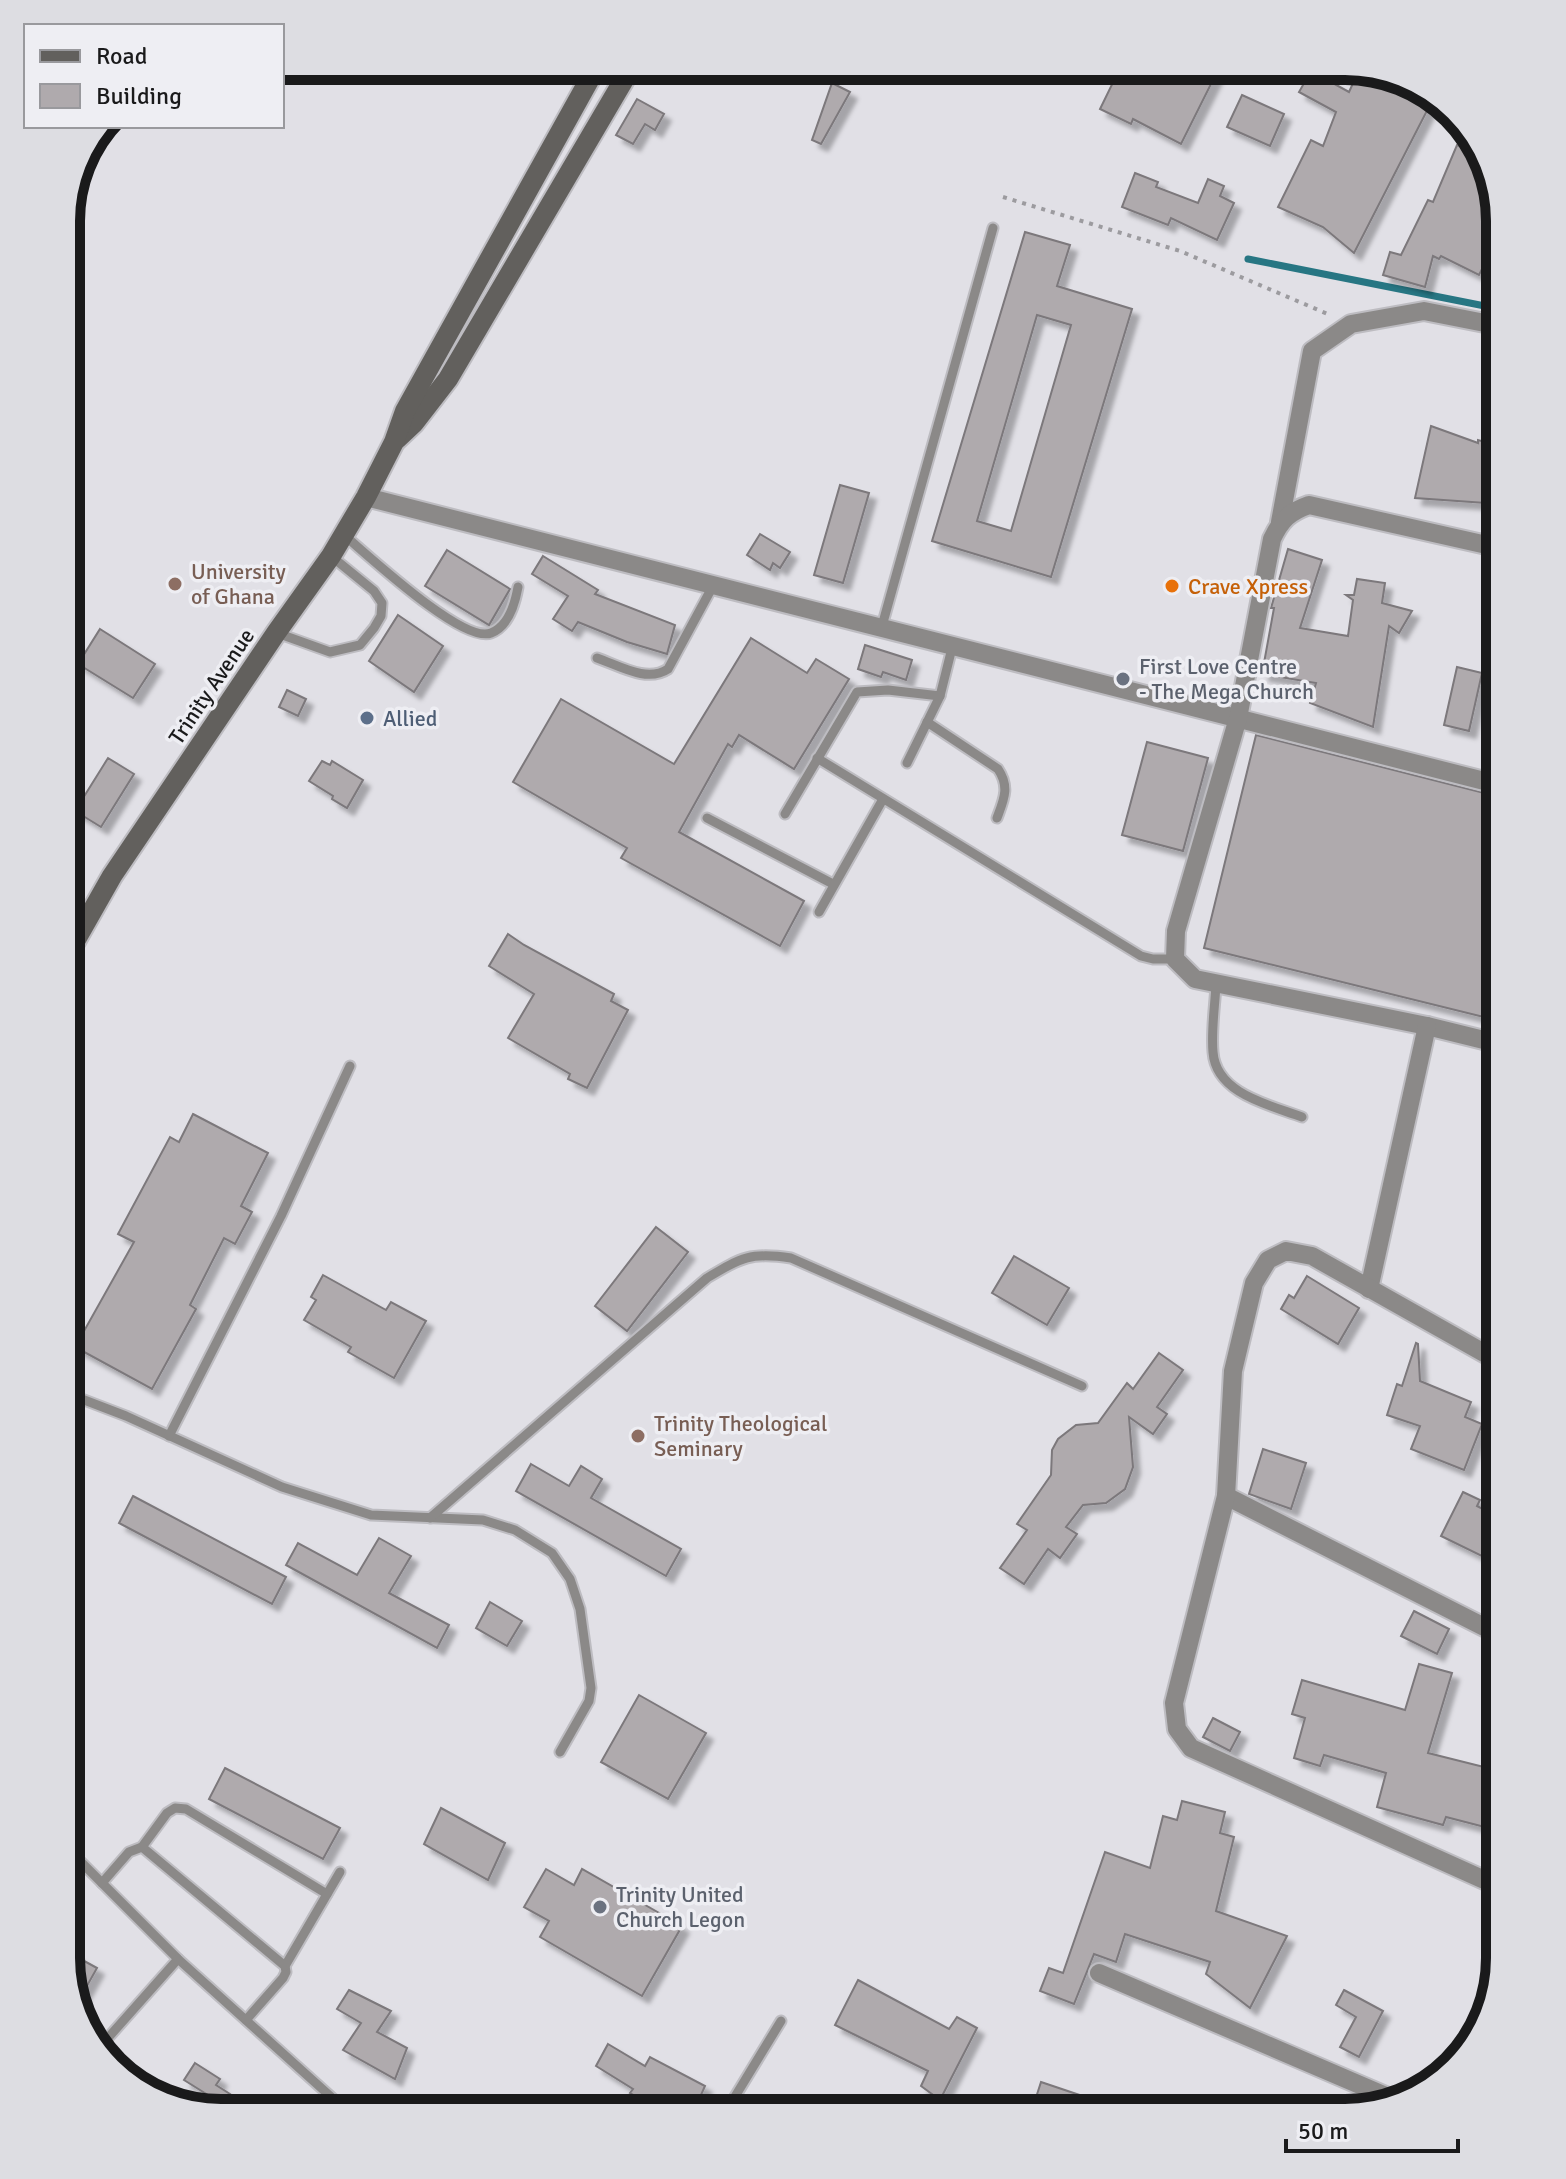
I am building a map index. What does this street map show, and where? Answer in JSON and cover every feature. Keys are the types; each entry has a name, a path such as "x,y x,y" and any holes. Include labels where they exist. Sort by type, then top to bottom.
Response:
{"street":[{"name":"Trinity Avenue","path":"80,932 112,876 344,535 394,442 405,411 589,80"},
{"name":"Trinity Avenue","path":"394,442 414,423 448,379 624,80"},
{"path":"1486,323 1424,311 1351,324 1312,351 1280,522 1272,539 1238,718 1184,899 1176,931 1175,959 1195,979 1486,1041"},
{"path":"366,497 1486,781"},
{"path":"1280,522 1293,510 1309,505 1486,545"},
{"path":"1369,1289 1427,1026"},
{"path":"1486,1354 1312,1256 1286,1251 1268,1260 1254,1283 1233,1371 1226,1496 1174,1703 1177,1729 1191,1748 1486,1881"},
{"path":"1226,1496 1486,1628"},
{"path":"1099,1973 1381,2094"}],"lane":[{"path":"882,626 993,228"},
{"path":"344,535 438,613 474,634 490,634 506,622 518,587"},
{"path":"276,633 330,652 360,645 374,628 381,616 382,603 374,591 331,556"},
{"path":"597,658 647,675 658,675 668,669 714,584"},
{"path":"907,763 940,696 953,644"},
{"path":"785,814 857,692 888,690 940,696"},
{"path":"927,722 998,769 1005,780 1006,792 997,818"},
{"path":"817,758 1141,956 1175,959"},
{"path":"819,912 883,799"},
{"path":"707,818 833,884"},
{"path":"1216,984 1213,1054 1218,1072 1247,1097 1302,1117"},
{"path":"169,1436 281,1216 350,1066"},
{"path":"430,1518 707,1278 736,1261 764,1254 791,1258 1082,1386"},
{"path":"80,1399 282,1487 371,1515 483,1520 515,1530 552,1553 570,1579 580,1609 591,1688 589,1701 560,1752"},
{"path":"102,1883 129,1852 142,1847 167,1813 175,1808 186,1809 327,1894"},
{"path":"142,1847 285,1966"},
{"path":"80,1861 178,1959 333,2099"},
{"path":"246,2020 283,1978 285,1966 340,1872"},
{"path":"106,2040 178,1959"},
{"path":"734,2099 781,2021"}],"path":[{"path":"1003,197 1180,251 1351,324"}],"building":[{"path":"1114,80 1213,80 1181,144 1133,119 1131,124 1100,109"},
{"path":"1306,80 1327,80 1349,92 1354,80 1373,83 1408,94 1429,107 1354,253 1323,227 1278,207 1311,140 1323,146 1336,112 1299,92"},
{"path":"832,83 850,92 821,144 812,140"},
{"path":"1242,95 1284,114 1270,146 1227,127"},
{"path":"637,99 664,114 655,130 645,124 633,144 616,135"},
{"path":"1457,145 1466,149 1485,202 1486,261 1479,275 1441,256 1439,259 1433,256 1425,287 1383,275 1390,252 1401,255 1428,200 1433,202"},
{"path":"1135,173 1158,182 1156,187 1198,203 1208,179 1224,186 1220,196 1234,203 1217,240 1171,218 1168,225 1122,207"},
{"path":"1025,232 1070,245 1057,286 1132,309 1051,577 932,541","holes":["1037,315 1071,325 1011,531 977,521"]},
{"path":"1431,426 1478,443 1478,440 1486,442 1486,503 1415,498"},
{"path":"840,485 869,493 843,583 814,575"},
{"path":"760,534 790,552 780,568 773,563 770,570 747,555"},
{"path":"1288,549 1322,560 1300,628 1348,636 1353,600 1346,595 1354,595 1357,579 1385,583 1382,603 1412,611 1399,633 1389,626 1373,727 1310,703 1316,683 1262,674 1274,608 1271,608"},
{"path":"447,550 510,589 489,625 425,586"},
{"path":"543,556 598,590 595,594 675,625 667,654 578,622 572,631 553,619 568,596 532,574"},
{"path":"398,615 443,646 414,692 369,661"},
{"path":"100,629 155,664 133,698 80,665"},
{"path":"751,638 807,673 816,659 849,679 794,769 739,735 732,747 728,744 679,832 804,901 780,946 621,858 627,848 513,782 561,699 674,764"},
{"path":"865,645 912,660 906,680 883,672 881,677 858,669"},
{"path":"1457,667 1482,673 1469,731 1444,725"},
{"path":"287,690 306,699 298,716 279,707"},
{"path":"1256,735 1486,793 1486,1018 1204,948"},
{"path":"1147,742 1208,758 1183,851 1122,835"},
{"path":"108,758 134,774 101,827 80,814 80,803"},
{"path":"322,761 330,765 332,761 363,780 347,808 309,781"},
{"path":"508,934 614,994 611,1001 628,1010 587,1088 568,1079 570,1074 508,1038 534,994 489,966"},
{"path":"193,1114 268,1153 241,1206 252,1212 235,1244 224,1238 190,1305 196,1309 152,1389 80,1350 80,1338 134,1242 118,1234 170,1137 179,1142"},
{"path":"656,1227 688,1252 627,1331 595,1306"},
{"path":"1014,1256 1069,1288 1047,1325 992,1293"},
{"path":"323,1275 386,1310 391,1302 426,1321 394,1378 348,1352 351,1347 304,1320 316,1300 311,1297"},
{"path":"1307,1276 1359,1308 1338,1344 1281,1309 1289,1295 1294,1298"},
{"path":"1416,1343 1420,1381 1471,1402 1465,1417 1482,1424 1464,1470 1411,1449 1420,1426 1387,1415 1397,1384 1402,1386"},
{"path":"1159,1353 1183,1370 1157,1407 1167,1414 1153,1434 1129,1417 1133,1467 1125,1489 1106,1503 1083,1505 1066,1527 1077,1534 1060,1558 1048,1549 1024,1584 1000,1568 1027,1530 1017,1524 1051,1475 1052,1450 1058,1439 1076,1425 1098,1423 1127,1383 1133,1389"},
{"path":"1263,1449 1306,1463 1291,1509 1249,1494"},
{"path":"531,1464 569,1486 581,1466 602,1479 591,1498 681,1549 666,1576 516,1491"},
{"path":"1463,1492 1480,1500 1477,1506 1486,1511 1486,1558 1441,1536"},
{"path":"133,1496 286,1577 272,1604 119,1523"},
{"path":"379,1538 411,1556 389,1593 449,1625 437,1648 286,1565 298,1543 357,1575"},
{"path":"490,1602 522,1621 507,1646 476,1628"},
{"path":"1414,1611 1449,1629 1437,1654 1401,1636"},
{"path":"1419,1664 1452,1673 1428,1753 1486,1768 1486,1827 1446,1817 1443,1825 1377,1807 1386,1773 1324,1755 1320,1766 1294,1758 1305,1718 1292,1714 1302,1680 1405,1710"},
{"path":"639,1695 706,1733 668,1799 601,1762"},
{"path":"1213,1718 1240,1732 1230,1751 1203,1737"},
{"path":"225,1768 340,1828 323,1859 209,1799"},
{"path":"1182,1801 1225,1812 1220,1833 1234,1837 1216,1911 1287,1936 1250,2008 1206,1974 1210,1962 1125,1934 1116,1962 1094,1954 1074,2004 1040,1991 1049,1968 1063,1973 1105,1852 1150,1868 1163,1816 1177,1820"},
{"path":"441,1808 505,1843 488,1880 424,1844"},
{"path":"546,1869 574,1885 582,1869 682,1926 642,1996 540,1937 549,1921 524,1907"},
{"path":"80,1959 97,1968 84,1991"},
{"path":"858,1980 949,2029 957,2017 977,2028 939,2099 921,2086 928,2071 835,2025"},
{"path":"349,1990 391,2011 377,2032 407,2048 395,2079 343,2050 361,2023 337,2009"},
{"path":"1344,1990 1383,2011 1359,2057 1340,2047 1356,2017 1336,2005"},
{"path":"608,2044 645,2066 650,2057 705,2086 699,2099 640,2099 630,2093 633,2089 596,2066"},
{"path":"195,2063 220,2079 216,2085 230,2094 227,2099 206,2098 208,2095 184,2080"},
{"path":"1041,2082 1091,2099 1036,2099"}],"waterway":[{"path":"1248,259 1486,306"}],"place":[{"name":"University of Ghana","path":"175,584"},
{"name":"Crave Xpress","path":"1172,586"},
{"name":"First Love Centre - The Mega Church","path":"1123,679"},
{"name":"Allied","path":"367,718"},
{"name":"Trinity Theological Seminary","path":"638,1436"},
{"name":"Trinity United Church Legon","path":"600,1907"}]}
